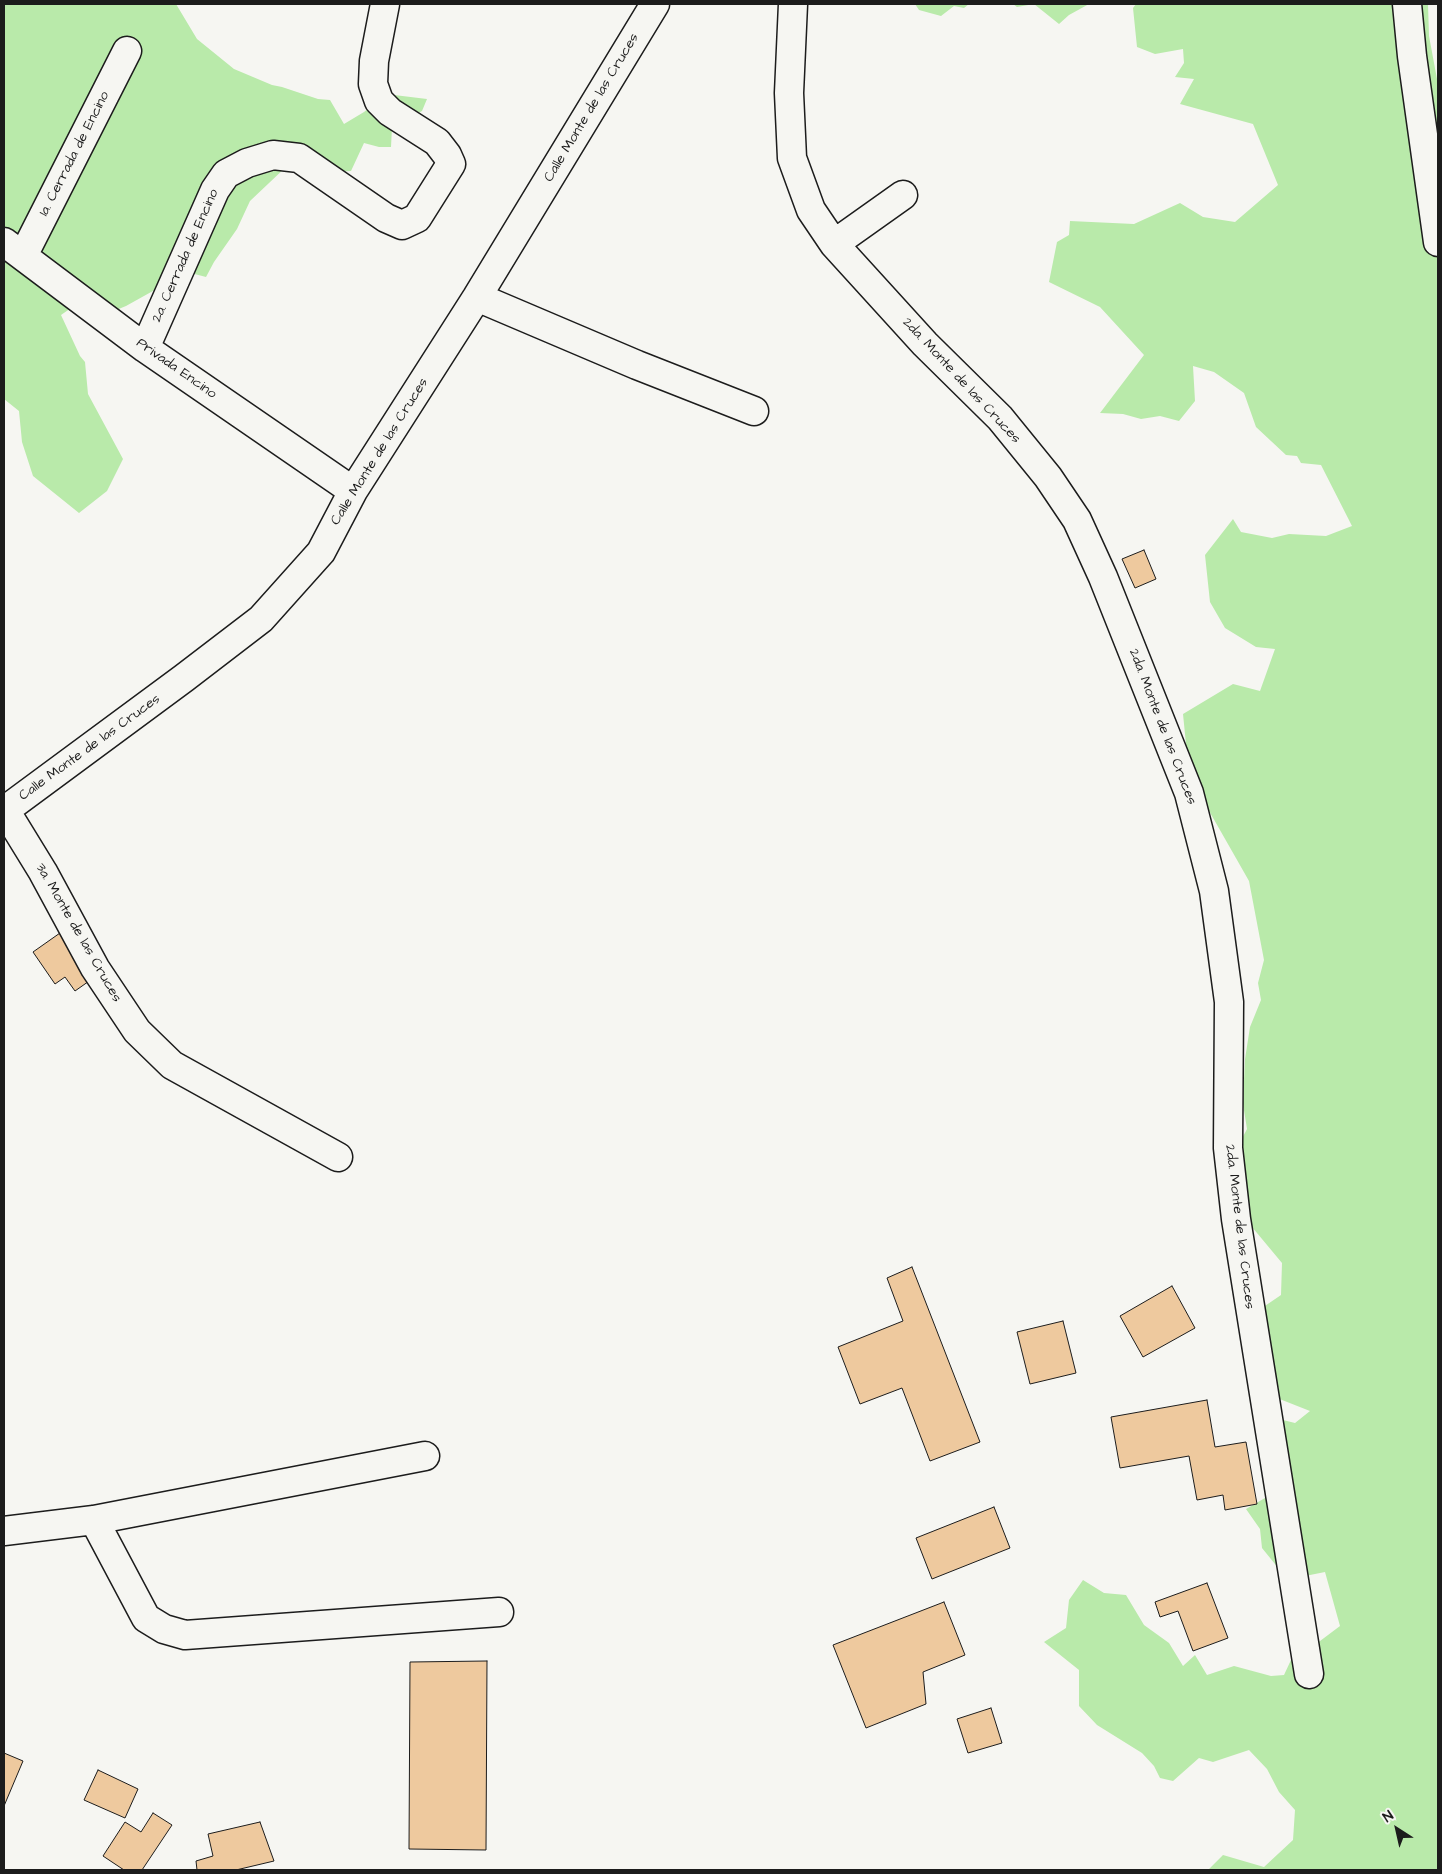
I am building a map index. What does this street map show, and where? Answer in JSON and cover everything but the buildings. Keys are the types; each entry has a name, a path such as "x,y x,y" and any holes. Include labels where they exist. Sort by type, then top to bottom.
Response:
{"street":[{"name":"2a. Cerrada de Encino","path":"145,348 214,190 226,174 247,163 273,155 299,158 386,218 402,225 417,218 451,164 437,142 390,112 379,101 373,84 374,61 385,4"},
{"name":"Calle Monte de las Cruces","path":"4,810 261,619 321,552 353,491 478,297 655,4"},
{"name":"2da. Monte de las Cruces","path":"793,4 789,93 792,158 811,210 834,244 924,344 1000,418 1048,477 1077,520 1103,577 1190,793 1214,891 1229,1002 1228,1148 1236,1219 1310,1674"},
{"path":"1407,4 1412,56 1438,242"},
{"name":"1a. Cerrada de Encino","path":"13,249 127,51"},
{"path":"834,244 903,195"},
{"name":"Privada Encino","path":"13,249 145,348 353,491"},
{"path":"478,297 638,365 754,411"},
{"name":"3a. Monte de las Cruces","path":"4,810 42,872 95,968 137,1032 172,1066 338,1157"},
{"path":"4,1531 94,1520 425,1456"},
{"path":"94,1520 146,1618 164,1629 185,1635 499,1612"}],"green space":[{"path":"4,4 176,4 197,39 234,69 272,85 318,99 330,100 344,124 364,112 386,94 427,99 422,111 392,127 391,147 379,147 364,143 351,171 316,173 287,166 250,201 237,229 206,277 187,272 126,306 109,313 74,306 61,315 80,356 85,362 88,394 123,459 107,491 79,513 33,476 22,442 19,411 4,399"},
{"path":"915,4 969,4 964,8 954,6 941,16 919,10"},
{"path":"1013,4 1034,4 1017,7"},
{"path":"1034,4 1089,4 1069,15 1059,24"},
{"path":"1136,4 1428,4 1429,36 1437,79 1438,141 1438,1870 1208,1870 1223,1855 1264,1867 1293,1840 1295,1810 1279,1792 1267,1769 1249,1750 1213,1762 1199,1758 1173,1781 1160,1778 1154,1766 1142,1753 1097,1725 1079,1706 1079,1670 1044,1642 1066,1628 1069,1600 1083,1580 1104,1593 1126,1595 1144,1625 1169,1643 1183,1666 1195,1655 1207,1675 1234,1666 1271,1676 1284,1675 1297,1647 1308,1650 1340,1626 1325,1572 1285,1580 1279,1569 1262,1548 1260,1529 1246,1509 1265,1498 1277,1488 1283,1420 1295,1423 1310,1411 1277,1398 1279,1388 1259,1364 1259,1310 1281,1295 1282,1263 1218,1184 1247,1129 1243,1104 1245,1059 1250,1027 1261,1000 1258,983 1264,960 1249,881 1208,809 1188,764 1183,714 1233,684 1260,691 1275,649 1256,647 1225,628 1210,602 1205,555 1233,519 1241,532 1272,538 1289,534 1326,536 1352,526 1321,465 1301,463 1297,456 1286,455 1256,427 1244,393 1214,372 1193,366 1195,401 1179,421 1160,416 1141,419 1123,414 1100,413 1144,355 1100,307 1049,282 1057,242 1069,235 1070,221 1134,224 1180,203 1203,217 1235,222 1278,185 1253,124 1180,104 1194,79 1175,77 1184,63 1183,49 1155,54 1137,47 1133,8"}]}
